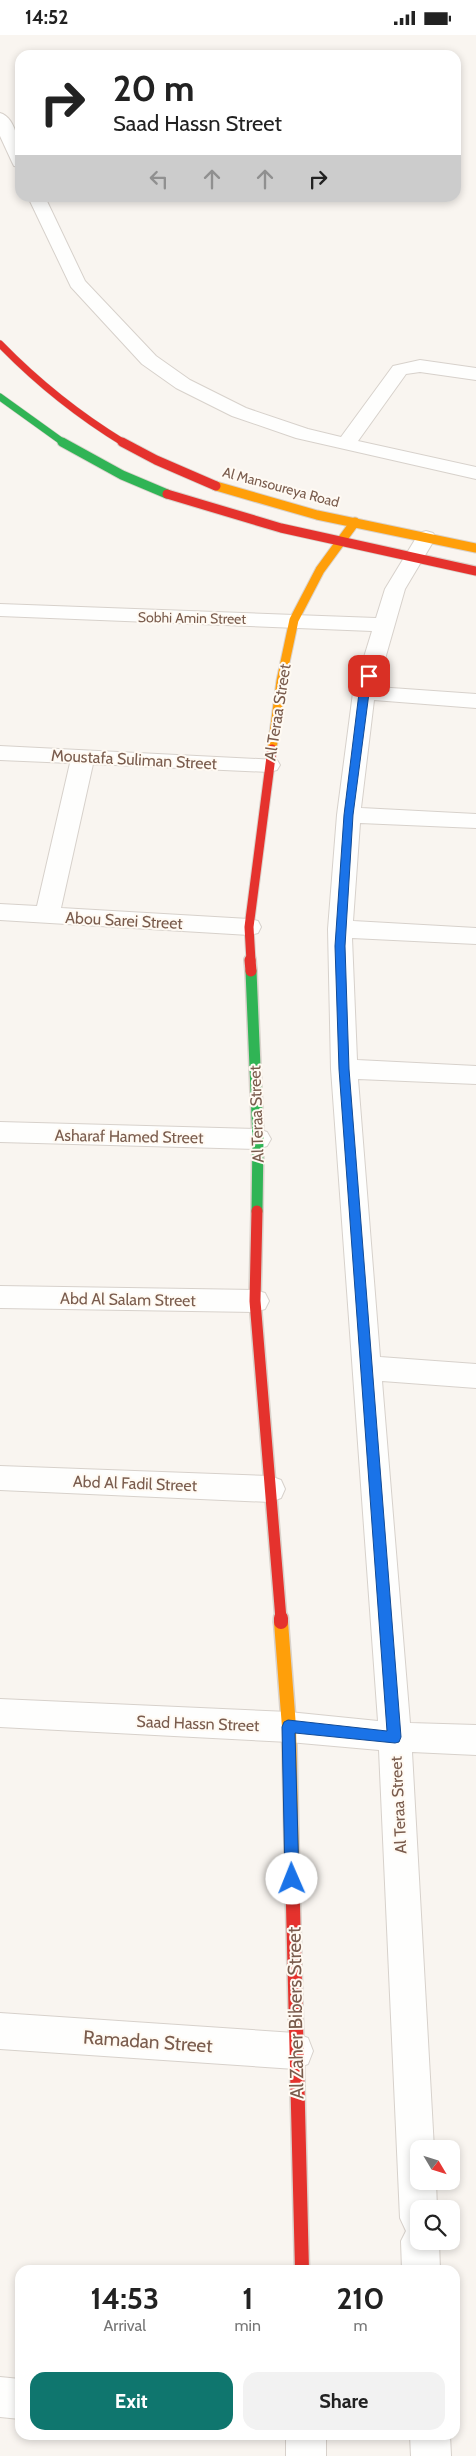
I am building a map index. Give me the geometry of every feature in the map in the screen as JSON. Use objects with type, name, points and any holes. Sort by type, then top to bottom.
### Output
[{"type":"street","points":[[0,118],[15,151]]},
{"type":"street","points":[[38,202],[77,283],[149,360],[183,383],[239,412],[302,434],[476,473]]},
{"type":"street","name":"Al Mansoureya Road","points":[[0,344],[46,390],[79,415],[172,468],[224,489],[269,502],[355,522],[476,571]]},
{"type":"street","points":[[345,445],[400,370],[420,365],[476,374]]},
{"type":"street","name":"Al Mansoureya Road","points":[[0,397],[65,445],[108,470],[157,491],[265,524],[340,541],[420,547],[476,548]]},
{"type":"street","name":"Al Teraa Street","points":[[288,1727],[255,1301],[258,1139],[249,927],[268,765],[281,681],[294,620],[320,570],[355,522]]},
{"type":"street","name":"Al Teraa Street","points":[[418,2200],[395,1737],[344,1069],[340,929],[349,815],[364,693],[395,589],[420,547]]},
{"type":"street","name":"Sobhi Amin Street","points":[[0,610],[162,618],[294,620],[384,625]]},
{"type":"street","points":[[364,693],[476,701]]},
{"type":"street","name":"Moustafa Suliman Street","points":[[0,753],[268,765]]},
{"type":"street","points":[[47,915],[83,757]]},
{"type":"street","points":[[349,815],[476,821]]},
{"type":"street","name":"Abou Sarei Street","points":[[0,912],[249,927]]},
{"type":"street","points":[[340,929],[476,936]]},
{"type":"street","points":[[344,1069],[476,1075]]},
{"type":"street","name":"Asharaf Hamed Street","points":[[0,1133],[258,1139]]},
{"type":"street","name":"Abd Al Salam Street","points":[[0,1297],[255,1301]]},
{"type":"street","points":[[367,1368],[476,1377]]},
{"type":"street","name":"Abd Al Fadil Street","points":[[0,1478],[270,1489]]},
{"type":"street","name":"Saad Hassn Street","points":[[0,1713],[288,1727],[395,1737],[476,1740]]},
{"type":"street","name":"Al Zaher Bibers Street","points":[[288,1727],[302,2265]]},
{"type":"street","name":"Ramadan Street","points":[[0,2031],[296,2051]]},
{"type":"street","points":[[420,2250],[421,2265]]},
{"type":"street","points":[[0,2397],[15,2398]]},
{"type":"street","points":[[306,2440],[306,2456]]},
{"type":"street","points":[[430,2440],[431,2456]]},
{"type":"traffic: fast","points":[[0,397],[39,427],[79,453],[122,475],[167,494]]},
{"type":"traffic: fast","points":[[251,971],[258,1139],[257,1211]]},
{"type":"traffic: slow","points":[[216,486],[317,515],[476,548]]},
{"type":"traffic: slow","points":[[272,749],[281,681],[294,620],[320,570],[355,522]]},
{"type":"traffic: slow","points":[[281,1622],[289,1727],[292,1865]]},
{"type":"traffic: jam","points":[[0,344],[47,389],[99,428],[156,460],[216,486]]},
{"type":"traffic: jam","points":[[167,494],[205,507],[281,528],[476,571]]},
{"type":"traffic: jam","points":[[251,971],[249,927],[272,749]]},
{"type":"traffic: jam","points":[[257,1211],[255,1301],[281,1622]]},
{"type":"traffic: jam","points":[[292,1865],[302,2265]]},
{"type":"route","points":[[292,1879],[288,1727],[395,1737],[344,1069],[340,946],[349,815],[364,693],[369,676]]}]
